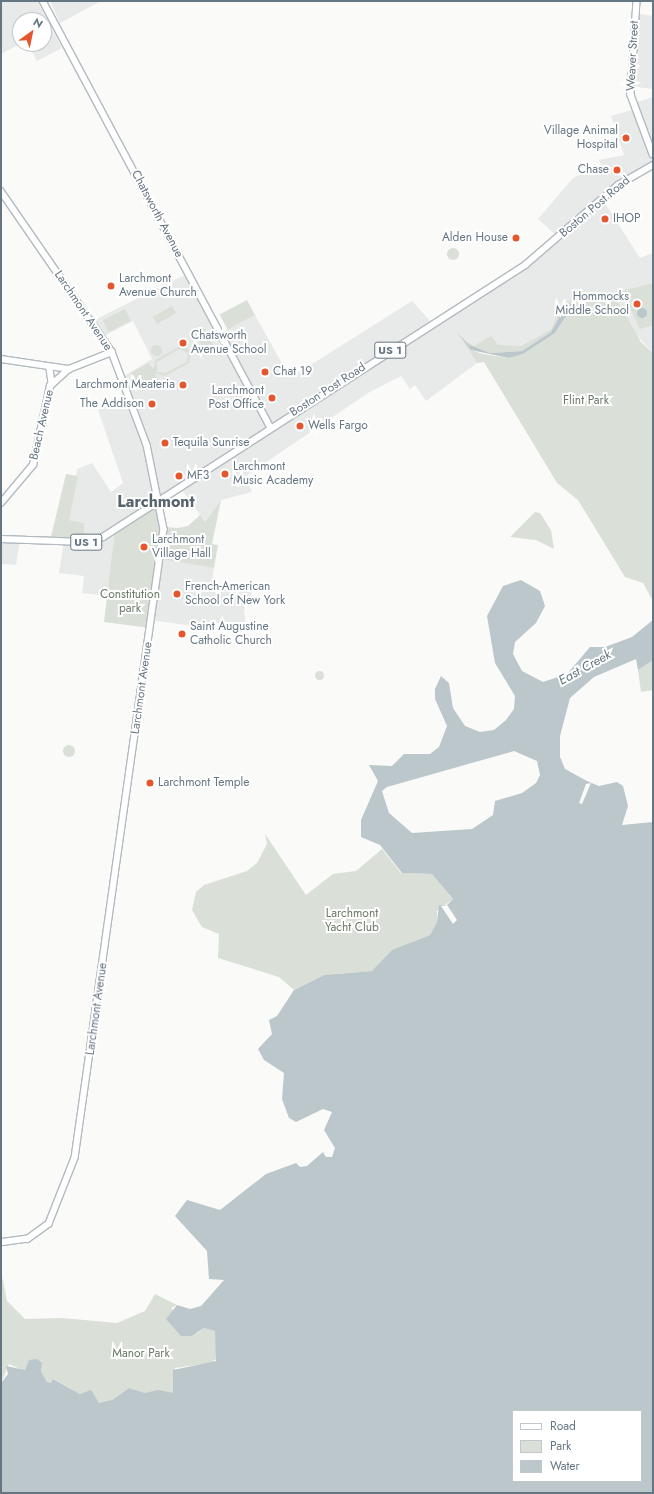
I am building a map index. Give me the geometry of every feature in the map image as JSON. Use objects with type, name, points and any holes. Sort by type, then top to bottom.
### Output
[{"type":"main road","name":"Boston Post Road","points":[[1,539],[92,541],[159,500],[525,265],[618,185],[653,165]]},
{"type":"street","name":"Chatsworth Avenue","points":[[43,1],[270,428]]},
{"type":"street","name":"Weaver Street","points":[[637,1],[630,89],[653,154]]},
{"type":"street","name":"Larchmont Avenue","points":[[1,191],[112,352],[136,408],[159,500],[163,544],[77,1149],[52,1220],[32,1237],[1,1243]]},
{"type":"street","points":[[1,359],[50,369],[69,369],[112,352]]},
{"type":"street","name":"Beach Avenue","points":[[1,503],[24,479],[35,460],[52,384],[50,369]]},
{"type":"street","name":"Beach Avenue","points":[[52,384],[69,369]]},
{"type":"shaded area","points":[[1,1],[37,1],[43,12],[12,12],[12,48],[1,54]]},
{"type":"shaded area","points":[[50,1],[101,1],[60,23]]},
{"type":"shaded area","points":[[633,13],[653,16],[653,89],[627,86]]},
{"type":"shaded area","points":[[52,29],[62,48],[37,61],[32,52],[52,52]]},
{"type":"shaded area","points":[[653,97],[653,167],[603,200],[640,258],[653,253],[653,353],[637,335],[589,300],[582,302],[577,294],[561,308],[551,329],[521,346],[469,350],[477,363],[426,401],[415,385],[410,389],[401,376],[368,393],[246,476],[252,492],[221,500],[205,522],[180,487],[115,530],[108,596],[82,593],[84,576],[59,573],[64,541],[85,542],[84,523],[69,520],[77,469],[92,463],[111,492],[123,483],[98,410],[132,395],[124,376],[152,359],[133,321],[104,336],[94,320],[187,274],[219,334],[255,315],[290,378],[412,301],[432,323],[500,281],[557,236],[538,219],[573,178],[601,165],[599,160],[624,155],[611,116],[632,110],[631,104]]},
{"type":"shaded area","points":[[1,539],[20,540],[16,565],[1,564]]},
{"type":"shaded area","points":[[160,559],[214,568],[212,582],[253,589],[244,611],[246,627],[201,621],[200,627],[151,620]]},
{"type":"green space","points":[[451,248],[455,248],[459,254],[455,260],[451,260],[447,256],[447,252]]},
{"type":"green space","points":[[653,283],[653,325],[640,329],[622,291]]},
{"type":"green space","name":"Flint Park","points":[[577,294],[582,302],[609,297],[617,300],[641,342],[653,353],[653,601],[643,583],[625,577],[578,500],[557,483],[484,362],[477,363],[461,338],[471,350],[483,354],[509,358],[523,354],[555,333],[575,302],[565,307],[551,332],[522,351],[490,353],[472,347],[466,341],[474,346],[491,336],[498,345],[521,346],[551,329],[561,308]]},
{"type":"green space","points":[[247,300],[255,315],[228,330],[220,315]]},
{"type":"green space","points":[[172,306],[176,313],[157,324],[153,317]]},
{"type":"green space","points":[[125,309],[131,321],[109,332],[103,320]]},
{"type":"green space","points":[[204,328],[215,349],[206,354],[195,333]]},
{"type":"green space","points":[[185,344],[191,355],[189,363],[165,376],[155,373],[158,380],[140,390],[131,373],[149,363],[153,369],[156,359]],"holes":[[[179,349],[188,353],[187,362],[165,373],[157,372],[157,362]]]},
{"type":"green space","points":[[154,345],[158,345],[160,346],[160,354],[154,355],[151,352],[151,348]]},
{"type":"green space","points":[[66,474],[78,476],[69,520],[84,523],[85,542],[50,541]]},
{"type":"green space","name":"Constitution park","points":[[160,500],[164,527],[178,528],[188,526],[200,515],[205,522],[221,500],[212,544],[218,545],[214,568],[160,559],[150,628],[104,622],[115,530]]},
{"type":"green space","points":[[535,512],[540,513],[551,530],[554,549],[536,540],[510,537]]},
{"type":"green space","points":[[653,660],[653,690],[641,692],[638,670]]},
{"type":"green space","points":[[319,670],[324,675],[319,680],[314,675]]},
{"type":"green space","points":[[67,745],[71,745],[75,751],[71,757],[67,757],[63,753],[63,749]]},
{"type":"green space","name":"Larchmont Yacht Club","points":[[265,834],[306,895],[333,874],[356,871],[382,849],[401,873],[432,874],[453,899],[437,911],[437,922],[430,935],[412,942],[372,971],[324,975],[294,990],[279,977],[218,958],[219,934],[202,927],[192,910],[196,892],[204,885],[247,871],[257,863],[267,844]]},
{"type":"green space","name":"Manor Park","points":[[1,1271],[7,1301],[25,1319],[62,1318],[117,1323],[145,1311],[155,1294],[177,1305],[171,1308],[197,1333],[204,1328],[215,1331],[218,1358],[210,1363],[175,1368],[173,1393],[145,1393],[129,1388],[109,1402],[99,1403],[92,1394],[80,1394],[54,1379],[51,1384],[47,1382],[40,1372],[42,1368],[22,1370],[9,1364],[1,1383]]},
{"type":"water","points":[[575,302],[555,333],[523,354],[509,358],[471,350],[456,331],[469,345],[490,353],[522,351],[551,332],[565,307]]},
{"type":"water","points":[[640,308],[644,308],[647,313],[644,318],[640,318],[637,315],[637,311]]},
{"type":"water","name":"East Creek","points":[[521,580],[540,591],[545,606],[536,623],[515,642],[513,654],[522,671],[543,682],[567,674],[590,647],[605,647],[632,637],[653,620],[653,660],[638,670],[636,659],[594,677],[570,698],[560,736],[560,757],[565,769],[587,781],[599,786],[617,782],[623,786],[628,806],[622,825],[653,822],[653,1493],[1,1493],[1,1383],[8,1374],[6,1366],[25,1370],[29,1360],[37,1359],[42,1363],[41,1372],[47,1382],[51,1383],[53,1379],[80,1394],[91,1390],[99,1403],[112,1400],[129,1388],[145,1393],[158,1390],[173,1393],[173,1370],[216,1361],[215,1331],[204,1328],[191,1336],[181,1336],[166,1319],[177,1305],[190,1309],[201,1306],[224,1280],[209,1279],[207,1251],[175,1216],[187,1200],[220,1210],[266,1174],[296,1163],[300,1167],[307,1166],[323,1152],[326,1157],[332,1157],[335,1148],[324,1130],[332,1112],[323,1109],[296,1122],[289,1118],[282,1099],[284,1073],[264,1060],[258,1049],[272,1034],[269,1020],[277,1016],[294,990],[324,975],[372,971],[392,950],[430,935],[437,922],[439,905],[447,905],[453,899],[432,874],[402,873],[380,845],[361,837],[361,820],[378,781],[369,765],[392,766],[404,754],[430,754],[439,747],[447,726],[435,699],[435,689],[441,676],[449,683],[453,708],[465,726],[480,732],[494,730],[506,720],[514,709],[515,696],[495,663],[487,616],[503,586]],"holes":[[[514,751],[537,761],[540,775],[536,783],[522,793],[495,801],[493,815],[472,829],[412,833],[389,813],[382,791],[387,787]]]},
{"type":"pier","points":[[591,783],[582,804],[579,803],[586,784]]},
{"type":"pier","points":[[447,905],[457,920],[453,924],[441,906]]},
{"type":"place","name":"Village Animal Hospital","points":[[626,138]]},
{"type":"place","name":"Chase","points":[[617,170]]},
{"type":"place","name":"IHOP","points":[[605,219]]},
{"type":"place","name":"Alden House","points":[[516,238]]},
{"type":"place","name":"Larchmont Avenue Church","points":[[111,286]]},
{"type":"place","name":"Hommocks Middle School","points":[[637,304]]},
{"type":"place","name":"Chatsworth Avenue School","points":[[183,343]]},
{"type":"place","name":"Chat 19","points":[[265,372]]},
{"type":"place","name":"Larchmont Meateria","points":[[183,385]]},
{"type":"place","name":"Larchmont Post Office","points":[[272,398]]},
{"type":"place","name":"The Addison","points":[[152,404]]},
{"type":"place","name":"Wells Fargo","points":[[300,426]]},
{"type":"place","name":"Tequila Sunrise","points":[[165,443]]},
{"type":"place","name":"Larchmont Music Academy","points":[[225,474]]},
{"type":"place","name":"MF3","points":[[179,476]]},
{"type":"place","name":"Larchmont Village Hall","points":[[144,547]]},
{"type":"place","name":"French-American School of New York","points":[[177,594]]},
{"type":"place","name":"Saint Augustine Catholic Church","points":[[182,634]]},
{"type":"place","name":"Larchmont Temple","points":[[150,783]]},
{"type":"district","name":"Larchmont","points":[[156,502]]}]
